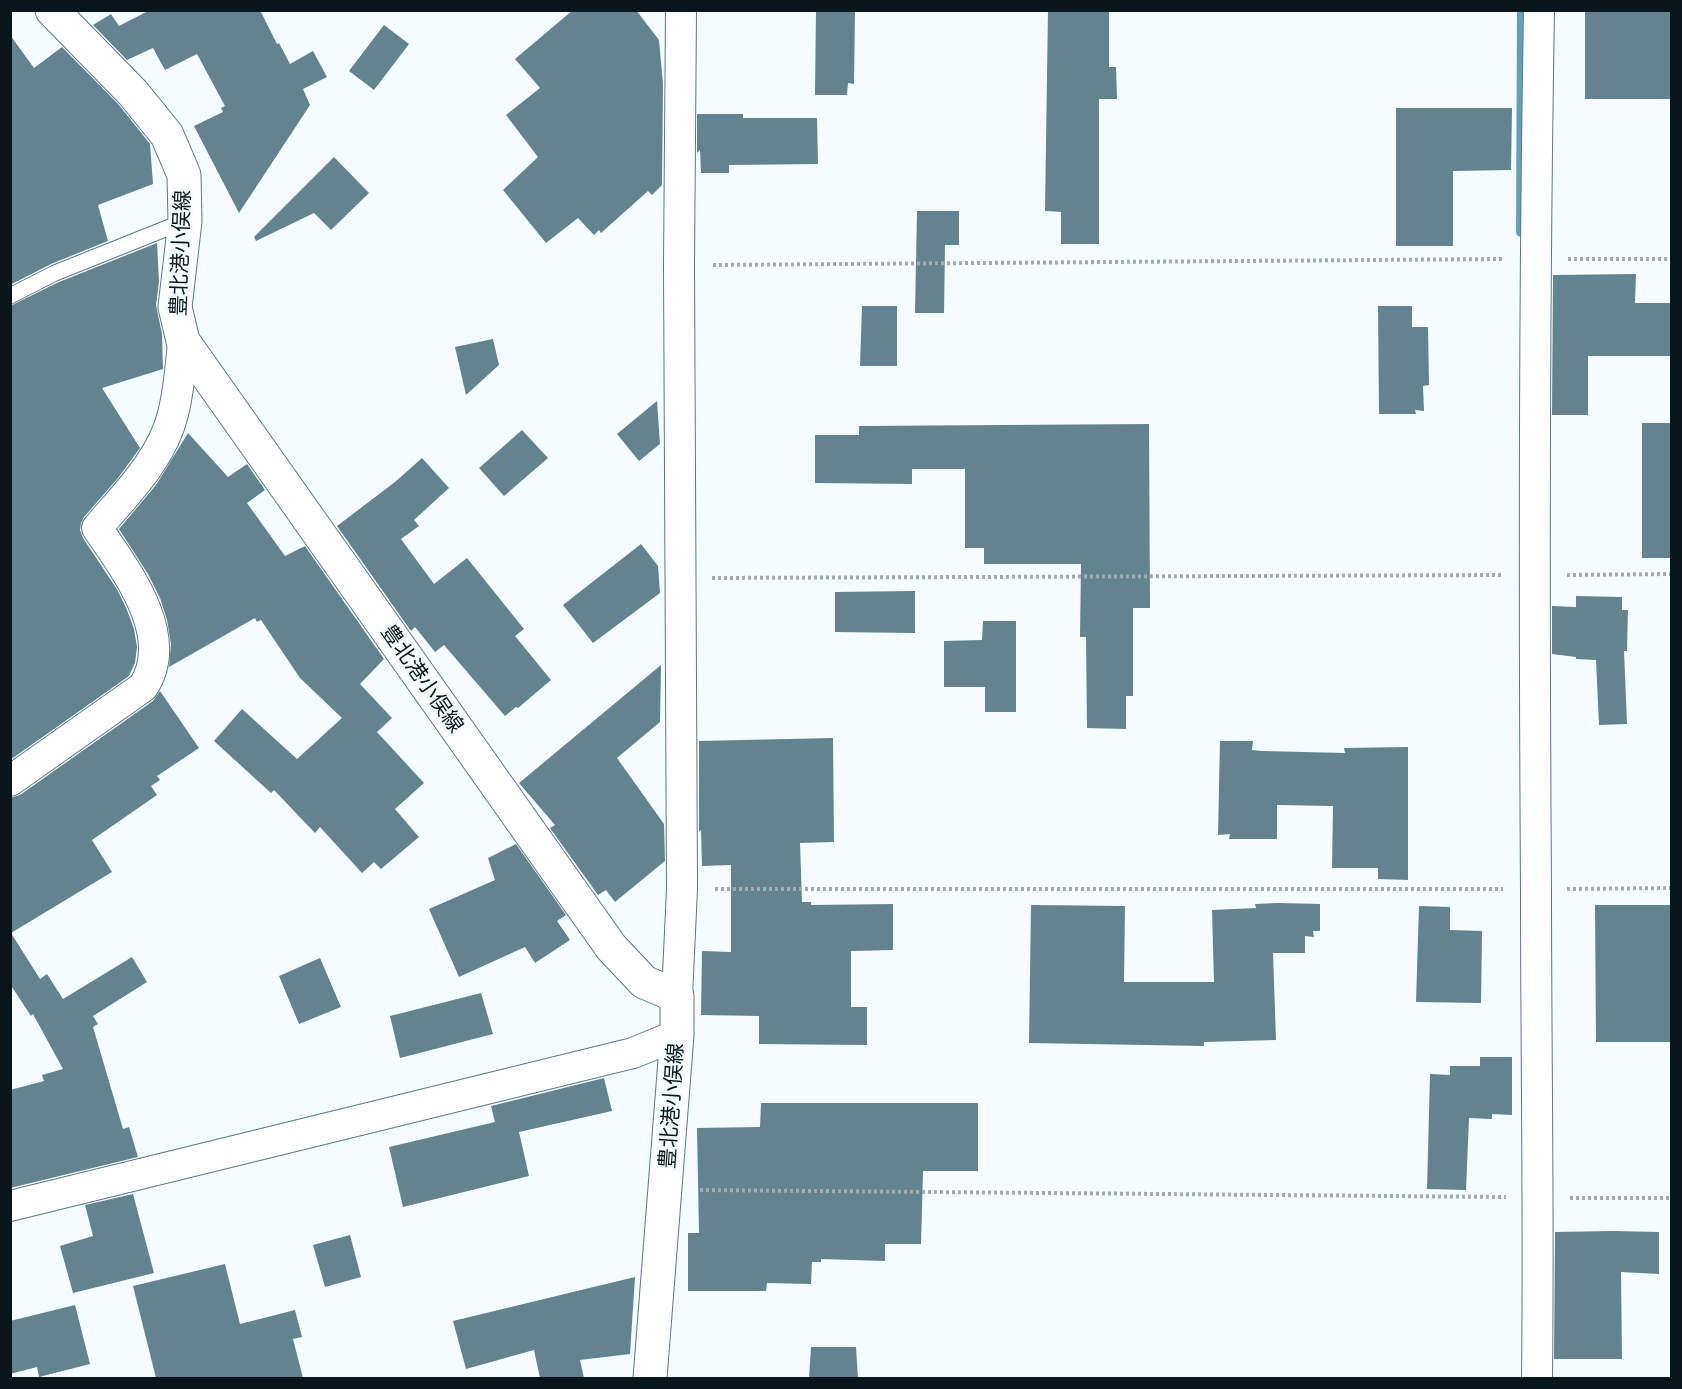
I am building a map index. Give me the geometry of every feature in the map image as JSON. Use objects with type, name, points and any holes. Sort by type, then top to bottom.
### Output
[{"type":"main road","name":"豊北港小俣線","points":[[52,10],[133,93],[167,135],[184,175],[185,221],[175,307],[183,341],[611,947],[644,982],[677,996],[677,1035],[650,1378]]},
{"type":"street","points":[[677,996],[682,889],[679,265],[681,10]]},
{"type":"street","points":[[1538,1378],[1535,259],[1539,10]]},
{"type":"street","points":[[10,781],[143,687],[152,674],[154,645],[151,626],[140,595],[129,574],[97,528],[152,461],[166,435],[173,416],[183,341]]},
{"type":"street","points":[[10,1206],[633,1053],[677,1035]]},
{"type":"lane","points":[[10,296],[55,273],[185,221]]},
{"type":"path","points":[[679,265],[1671,259]]},
{"type":"path","points":[[681,578],[1671,574]]},
{"type":"path","points":[[682,889],[1536,890],[1671,888]]},
{"type":"path","points":[[665,1190],[1503,1197]]},
{"type":"path","points":[[1539,1197],[1671,1198]]},
{"type":"building","points":[[150,10],[260,10],[290,64],[313,51],[327,77],[303,89],[310,105],[239,213],[194,126],[223,112],[221,108],[225,106],[197,54],[165,70],[153,48],[127,60],[93,25],[111,14],[119,26]]},
{"type":"building","points":[[573,10],[636,10],[659,40],[663,84],[662,185],[652,195],[648,191],[601,233],[599,230],[594,235],[578,218],[546,243],[503,190],[538,157],[506,115],[540,88],[515,59]]},
{"type":"building","points":[[816,10],[855,10],[854,84],[848,83],[847,95],[815,95]]},
{"type":"building","points":[[1048,10],[1109,10],[1109,67],[1116,67],[1117,99],[1099,99],[1099,244],[1061,244],[1061,212],[1045,211]]},
{"type":"building","points":[[1585,10],[1671,10],[1671,99],[1585,99]]},
{"type":"building","points":[[384,25],[409,44],[374,90],[349,71]]},
{"type":"building","points":[[10,35],[34,68],[62,47],[119,105],[150,144],[153,184],[98,205],[108,241],[51,264],[10,285]]},
{"type":"building","points":[[1396,108],[1512,108],[1511,170],[1453,171],[1453,246],[1396,246]]},
{"type":"building","points":[[697,114],[743,114],[743,118],[817,118],[818,164],[729,165],[729,173],[701,173],[700,150],[697,153]]},
{"type":"building","points":[[334,157],[369,193],[331,230],[314,213],[256,241],[254,237]]},
{"type":"building","points":[[917,211],[959,211],[959,245],[945,245],[944,313],[915,313]]},
{"type":"building","points":[[157,243],[159,282],[156,305],[162,334],[163,369],[102,388],[140,448],[118,478],[84,517],[80,530],[118,591],[127,610],[134,629],[137,647],[135,663],[129,676],[10,760],[10,306],[59,282]]},
{"type":"building","points":[[1636,274],[1635,303],[1671,303],[1671,356],[1588,356],[1588,415],[1552,415],[1553,275]]},
{"type":"building","points":[[862,306],[897,306],[897,366],[860,366]]},
{"type":"building","points":[[1378,306],[1412,306],[1412,327],[1428,327],[1429,385],[1423,386],[1424,411],[1415,410],[1416,414],[1379,414]]},
{"type":"building","points":[[493,339],[499,365],[466,395],[455,347]]},
{"type":"building","points":[[657,401],[660,444],[639,461],[617,434]]},
{"type":"building","points":[[1642,423],[1671,423],[1671,558],[1642,558]]},
{"type":"building","points":[[1149,424],[1150,608],[1133,608],[1133,696],[1126,696],[1126,729],[1087,728],[1086,637],[1080,637],[1081,564],[984,564],[984,548],[965,548],[965,469],[912,469],[912,484],[815,483],[815,435],[859,435],[859,426]]},
{"type":"building","points":[[522,430],[548,458],[504,496],[479,468]]},
{"type":"building","points":[[188,433],[228,477],[247,464],[265,490],[247,503],[285,556],[305,546],[384,659],[360,684],[392,718],[377,732],[424,783],[395,809],[419,837],[381,869],[374,862],[362,873],[320,827],[315,833],[274,790],[271,793],[214,741],[242,709],[297,759],[342,718],[300,678],[261,620],[257,622],[255,618],[169,667],[171,644],[160,598],[148,574],[119,529],[156,485]]},
{"type":"building","points":[[422,458],[449,488],[414,520],[419,526],[401,539],[434,584],[467,558],[524,629],[515,636],[551,680],[505,716],[444,645],[435,652],[415,627],[411,631],[337,526],[395,482]]},
{"type":"building","points":[[641,544],[658,566],[660,593],[593,643],[563,605]]},
{"type":"building","points":[[915,591],[915,633],[835,632],[835,592]]},
{"type":"building","points":[[1576,596],[1622,597],[1622,610],[1628,610],[1627,651],[1624,651],[1627,724],[1599,725],[1596,660],[1552,654],[1552,606],[1576,607]]},
{"type":"building","points":[[983,621],[1016,621],[1016,712],[985,712],[985,687],[944,687],[944,641],[982,640]]},
{"type":"building","points":[[661,665],[660,722],[617,758],[664,824],[665,861],[615,902],[606,890],[598,895],[550,828],[555,825],[519,783]]},
{"type":"building","points":[[160,691],[199,748],[157,776],[160,780],[151,786],[157,795],[92,840],[112,872],[11,933],[40,979],[47,974],[63,999],[132,957],[147,982],[93,1016],[98,1024],[93,1027],[123,1129],[129,1127],[138,1157],[10,1188],[10,1090],[44,1081],[42,1075],[63,1069],[33,1014],[31,1016],[10,984],[10,798],[20,795],[153,701]]},
{"type":"building","points":[[833,738],[834,842],[800,843],[802,902],[811,902],[811,905],[893,904],[893,950],[851,951],[851,1007],[867,1007],[867,1045],[759,1044],[759,1016],[701,1015],[702,951],[731,952],[731,865],[702,866],[701,830],[699,832],[699,741]]},
{"type":"building","points":[[1220,741],[1253,741],[1252,750],[1262,751],[1345,753],[1344,748],[1408,747],[1408,880],[1378,879],[1378,868],[1332,868],[1333,806],[1277,805],[1277,839],[1229,839],[1230,834],[1218,835]]},
{"type":"building","points":[[516,844],[566,915],[557,921],[570,940],[535,963],[525,947],[459,977],[429,909],[495,880],[488,858]]},
{"type":"building","points":[[1255,904],[1320,904],[1320,931],[1313,931],[1314,937],[1305,936],[1305,953],[1273,953],[1276,1040],[1204,1042],[1204,1046],[1029,1043],[1031,905],[1125,906],[1124,982],[1214,982],[1212,910],[1256,908]]},
{"type":"building","points":[[1595,905],[1671,905],[1671,1042],[1596,1042]]},
{"type":"building","points":[[1419,906],[1450,907],[1450,930],[1482,931],[1481,1003],[1416,1002]]},
{"type":"building","points":[[320,958],[341,1007],[299,1024],[279,976]]},
{"type":"building","points":[[481,993],[493,1034],[400,1058],[390,1016]]},
{"type":"building","points":[[1480,1057],[1512,1057],[1512,1115],[1492,1114],[1492,1119],[1469,1118],[1466,1190],[1427,1189],[1430,1074],[1450,1075],[1450,1066],[1480,1066]]},
{"type":"building","points":[[604,1078],[612,1111],[519,1132],[529,1176],[403,1207],[389,1147],[495,1122],[491,1106]]},
{"type":"building","points":[[761,1103],[978,1103],[978,1171],[923,1171],[921,1244],[885,1244],[885,1261],[821,1259],[821,1262],[812,1262],[811,1284],[767,1283],[766,1291],[688,1291],[688,1233],[699,1233],[697,1128],[760,1127]]},
{"type":"building","points":[[133,1194],[154,1273],[73,1293],[60,1246],[93,1236],[85,1205]]},
{"type":"building","points":[[1555,1232],[1659,1232],[1659,1274],[1621,1272],[1622,1359],[1554,1359]]},
{"type":"building","points":[[350,1235],[361,1277],[325,1287],[313,1245]]},
{"type":"building","points":[[225,1264],[240,1324],[295,1310],[302,1337],[293,1339],[303,1378],[156,1378],[133,1286]]},
{"type":"building","points":[[635,1277],[630,1354],[580,1360],[584,1378],[540,1378],[534,1350],[466,1369],[453,1321]]},
{"type":"building","points":[[75,1305],[90,1364],[39,1377],[37,1367],[10,1374],[10,1321]]},
{"type":"building","points":[[811,1347],[856,1347],[858,1378],[809,1378]]},
{"type":"waterway","points":[[1521,232],[1522,10]]}]
